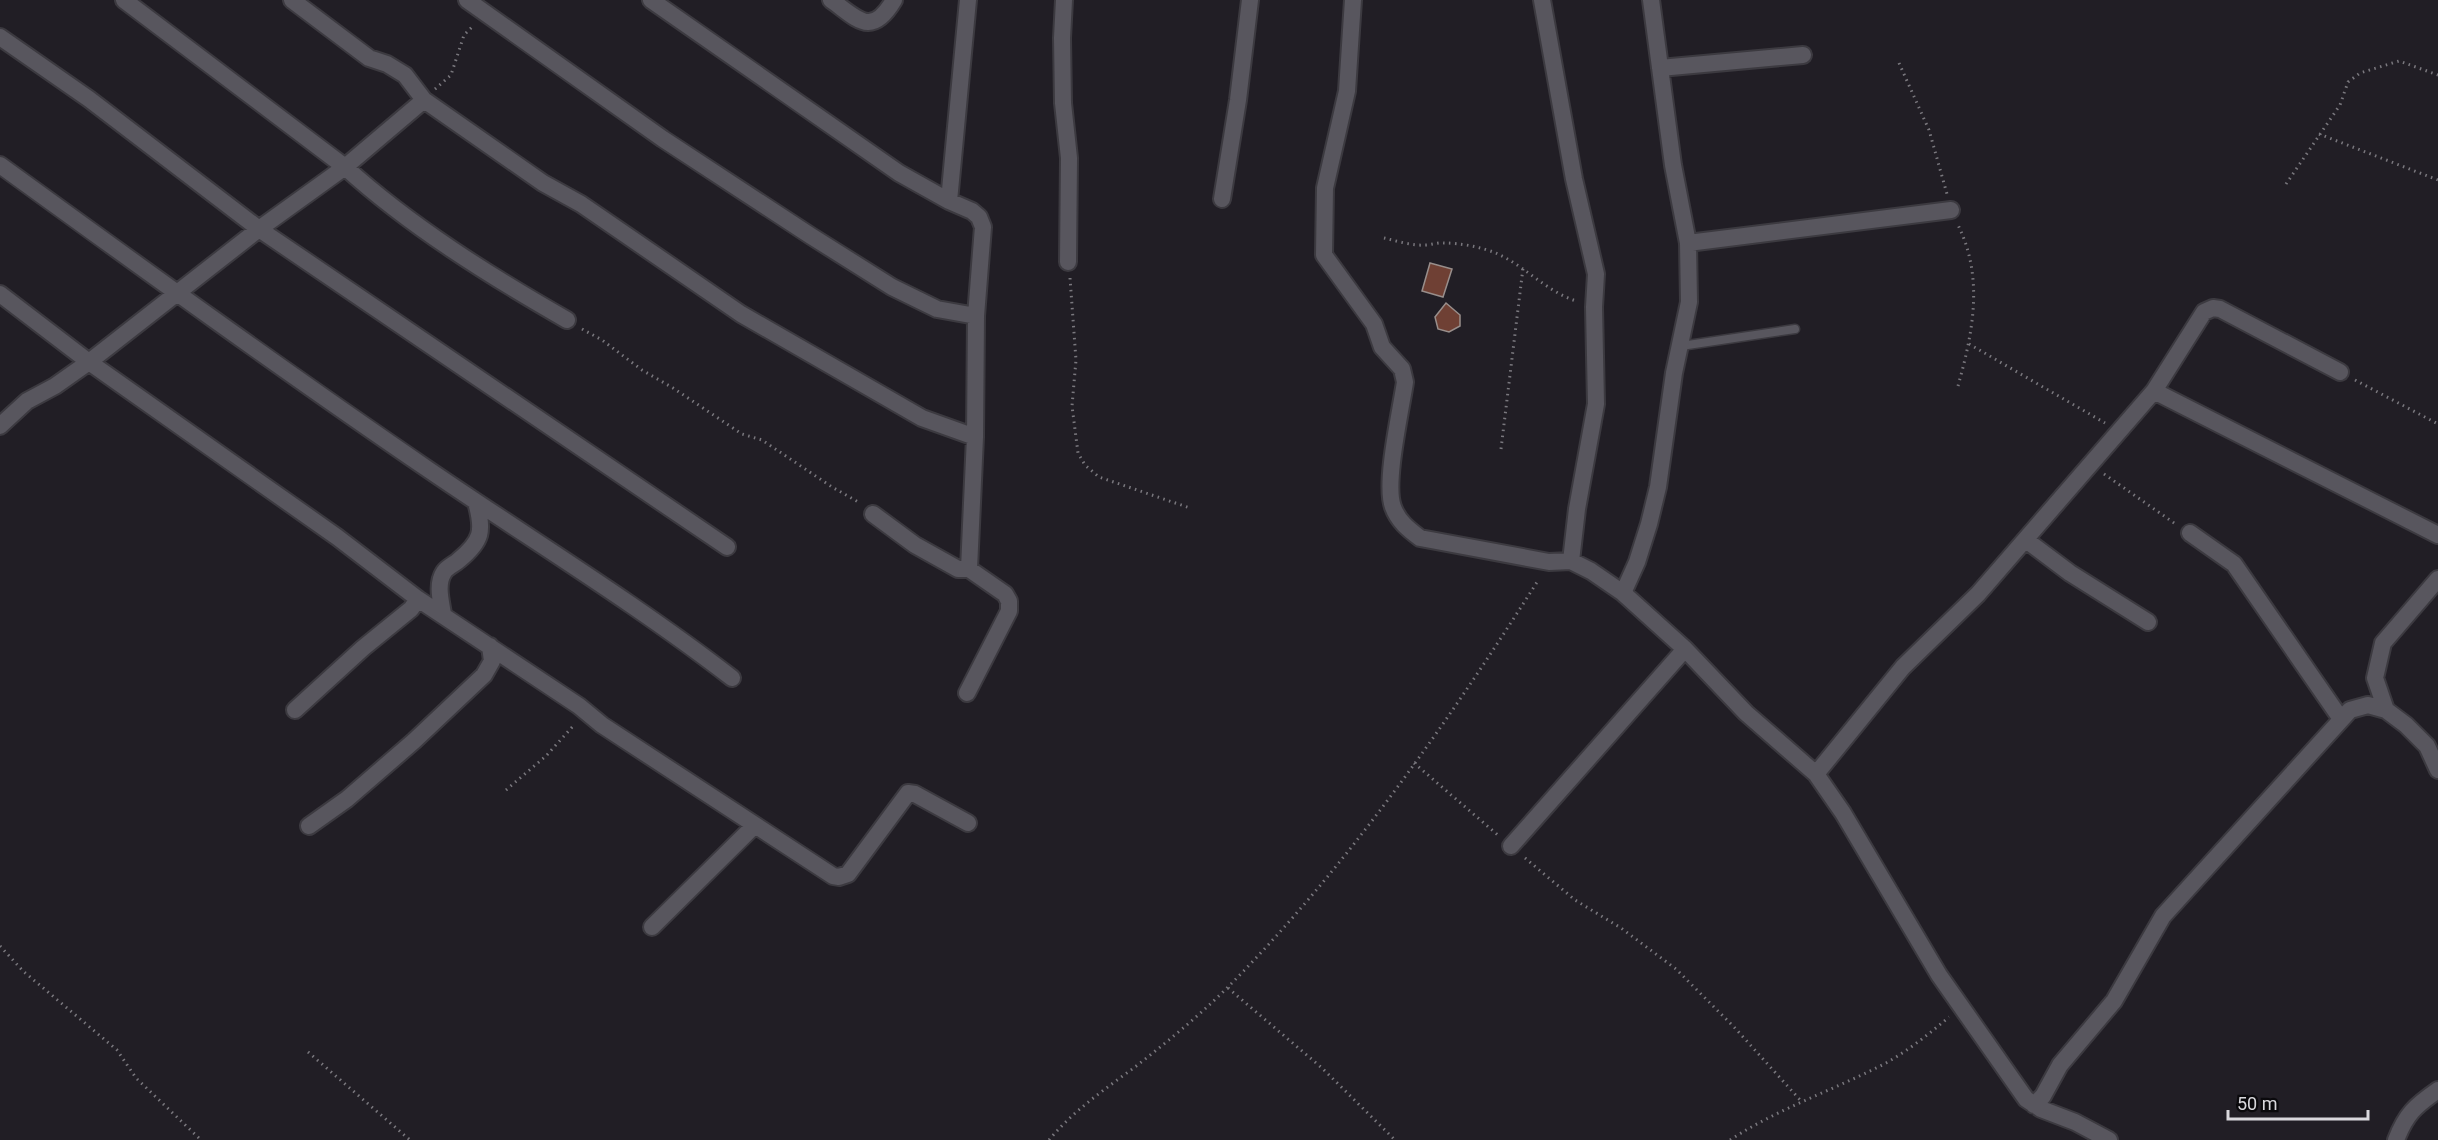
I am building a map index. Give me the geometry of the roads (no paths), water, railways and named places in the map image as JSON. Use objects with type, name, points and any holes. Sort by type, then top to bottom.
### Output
[{"type":"street","points":[[124,0],[345,166],[371,190],[498,280],[567,320]]},
{"type":"street","points":[[292,0],[369,58],[387,64],[405,75],[424,100],[543,183],[581,204],[741,314],[922,418],[975,437]]},
{"type":"street","points":[[467,0],[663,139],[892,287],[937,309],[976,316]]},
{"type":"street","points":[[651,0],[898,173],[949,201],[972,210],[979,217],[983,227],[976,316],[975,437],[969,569]]},
{"type":"street","points":[[831,0],[862,23],[870,23],[880,17],[894,0]]},
{"type":"street","points":[[949,201],[968,0]]},
{"type":"street","points":[[1064,0],[1063,103],[1069,158],[1068,262]]},
{"type":"street","points":[[1222,199],[1238,100],[1250,0]]},
{"type":"street","points":[[1353,0],[1347,91],[1326,188],[1323,255],[1374,324],[1382,347],[1402,369],[1405,382],[1390,485],[1392,506],[1403,525],[1420,538],[1549,562],[1571,561],[1623,592],[1685,649],[1746,713],[1816,774],[1843,813],[1939,975],[2021,1093],[2034,1105],[2075,1122],[2109,1140]]},
{"type":"street","points":[[1542,0],[1574,180],[1596,274],[1594,307],[1596,404],[1577,509],[1571,561]]},
{"type":"street","points":[[1623,592],[1637,562],[1658,487],[1674,373],[1689,302],[1688,243],[1673,165],[1651,0]]},
{"type":"street","points":[[0,37],[89,99],[259,229],[727,547]]},
{"type":"street","points":[[1660,68],[1803,56]]},
{"type":"street","points":[[0,426],[27,401],[55,386],[89,362],[259,229],[345,166],[424,100]]},
{"type":"street","points":[[0,165],[176,293],[476,502],[668,628],[732,678]]},
{"type":"street","points":[[1688,243],[1951,210]]},
{"type":"street","points":[[0,294],[89,362],[338,537],[418,599],[579,706],[602,726],[833,876],[848,874],[908,793],[915,794],[968,823]]},
{"type":"street","points":[[1816,774],[1903,667],[1978,594],[2154,391],[2204,312],[2213,308],[2220,309],[2340,372]]},
{"type":"street","points":[[2154,391],[2438,535]]},
{"type":"street","points":[[442,614],[440,584],[444,571],[459,561],[482,533],[476,502]]},
{"type":"street","points":[[873,514],[915,545],[958,569],[969,569],[1005,594],[1009,602],[1009,611],[967,693]]},
{"type":"street","points":[[2190,533],[2234,564],[2341,718]]},
{"type":"street","points":[[2026,540],[2070,573],[2148,622]]},
{"type":"street","points":[[2386,710],[2375,678],[2383,643],[2438,579]]},
{"type":"street","points":[[295,710],[363,648],[411,609],[418,599]]},
{"type":"street","points":[[309,826],[347,800],[484,675],[492,661],[490,646]]},
{"type":"street","points":[[1511,846],[1685,649]]},
{"type":"street","points":[[2034,1105],[2043,1096],[2060,1065],[2114,1001],[2163,916],[2350,710],[2368,705],[2386,710],[2406,725],[2427,746],[2438,770]]},
{"type":"street","points":[[652,927],[755,825]]},
{"type":"street","points":[[2396,1140],[2404,1121],[2416,1105],[2438,1090]]},
{"type":"lane","points":[[1681,346],[1795,329]]}]
